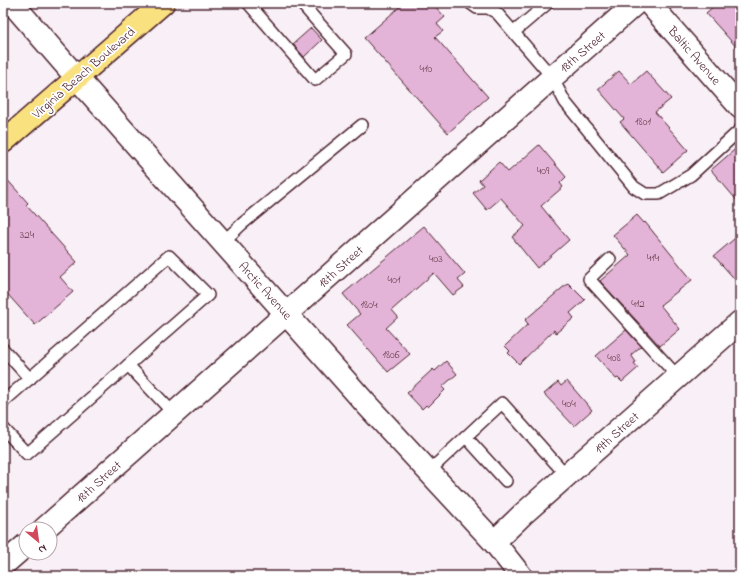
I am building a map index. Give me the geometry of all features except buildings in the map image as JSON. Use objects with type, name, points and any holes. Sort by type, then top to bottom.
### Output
[{"type":"main road","name":"Virginia Beach Boulevard","points":[[3,142],[163,3]]},
{"type":"street","name":"Arctic Avenue","points":[[12,3],[428,472],[494,542],[521,576]]},
{"type":"street","name":"18th Street","points":[[53,521],[636,3]]},
{"type":"street","name":"Baltic Avenue","points":[[649,3],[740,107]]},
{"type":"street","name":"19th Street","points":[[494,542],[740,322]]},
{"type":"street","points":[[3,565],[18,552]]},
{"type":"lane","points":[[248,3],[315,80],[346,54],[301,3]]},
{"type":"lane","points":[[470,3],[476,8],[488,8],[497,13],[552,77],[565,102],[634,187],[645,194],[659,194],[691,175],[740,130]]},
{"type":"lane","points":[[514,32],[548,3]]},
{"type":"lane","points":[[223,242],[242,224],[362,125]]},
{"type":"lane","points":[[3,402],[169,256],[208,295],[27,454],[3,428]]},
{"type":"lane","points":[[610,259],[589,279],[678,377]]},
{"type":"lane","points":[[3,349],[30,378]]},
{"type":"lane","points":[[128,365],[174,414]]},
{"type":"lane","points":[[428,472],[502,403],[567,476]]},
{"type":"lane","points":[[466,436],[506,481]]}]
